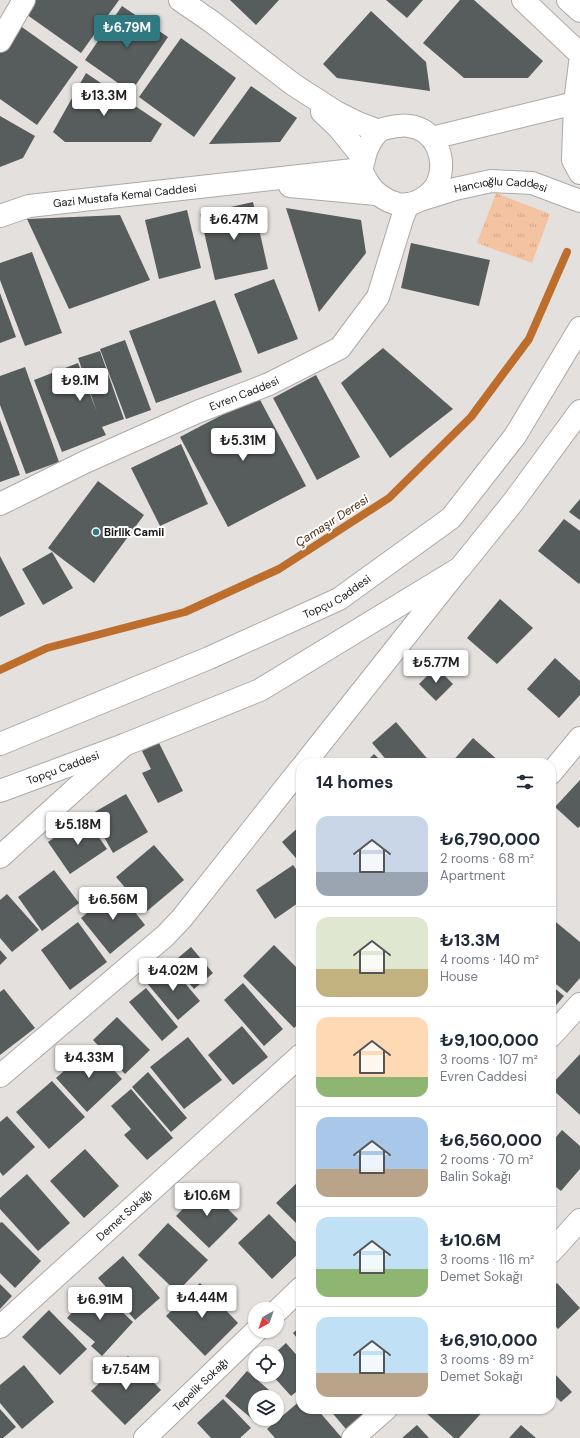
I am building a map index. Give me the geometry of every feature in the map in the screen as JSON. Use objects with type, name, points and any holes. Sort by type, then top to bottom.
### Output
[{"type":"street","points":[[0,41],[24,0]]},
{"type":"street","points":[[180,0],[294,85],[336,112],[379,131],[397,126],[410,126],[422,130],[432,138],[439,148],[442,160],[441,172],[437,184],[430,193],[414,202],[398,204],[376,194],[364,175],[363,164],[367,147],[379,131]]},
{"type":"street","points":[[523,0],[580,54]]},
{"type":"street","points":[[568,0],[580,11]]},
{"type":"street","points":[[580,63],[573,160],[580,173]]},
{"type":"street","points":[[294,85],[338,127],[363,164]]},
{"type":"street","points":[[432,138],[577,101]]},
{"type":"street","name":"Gazi Mustafa Kemal Caddesi","points":[[0,216],[29,206],[251,182],[363,164]]},
{"type":"street","name":"Hancıoğlu Caddesi","points":[[414,202],[455,189],[491,180],[532,183],[580,201]]},
{"type":"street","name":"Gazi Mustafa Kemal Caddesi","points":[[251,182],[376,194]]},
{"type":"street","name":"Evren Caddesi","points":[[0,504],[85,462],[197,412],[269,384],[340,348],[378,297],[402,219],[414,202]]},
{"type":"street","name":"Topçu Caddesi","points":[[0,744],[209,658],[339,599],[451,518],[515,436],[580,328]]},
{"type":"street","name":"Topçu Caddesi","points":[[0,791],[124,745],[260,690],[460,568],[514,501],[580,411]]},
{"type":"street","points":[[309,758],[460,568]]},
{"type":"street","points":[[556,767],[580,738]]},
{"type":"street","points":[[0,856],[124,745]]},
{"type":"street","points":[[0,1076],[164,936],[182,918],[296,774]]},
{"type":"street","points":[[556,1030],[580,1004]]},
{"type":"street","name":"Demet Sokağı","points":[[0,1327],[296,1060]]},
{"type":"street","points":[[556,1246],[580,1220]]},
{"type":"street","points":[[284,1304],[296,1293]]},
{"type":"street","name":"Tepelik Sokağı","points":[[145,1438],[249,1338]]},
{"type":"street","points":[[353,1438],[380,1414]]},
{"type":"green space","points":[[496,193],[550,214],[532,263],[477,243]]},
{"type":"building","points":[[32,0],[119,0],[81,53],[23,12]]},
{"type":"building","points":[[230,0],[279,0],[256,25]]},
{"type":"building","points":[[386,0],[423,0],[407,18]]},
{"type":"building","points":[[460,0],[474,0],[543,61],[528,78],[464,78],[423,43]]},
{"type":"building","points":[[122,6],[168,37],[131,92],[85,60]]},
{"type":"building","points":[[371,11],[426,62],[430,91],[337,78],[323,64]]},
{"type":"building","points":[[19,25],[78,67],[37,125],[0,99],[0,53]]},
{"type":"building","points":[[181,38],[236,78],[194,137],[139,97]]},
{"type":"building","points":[[86,73],[162,124],[151,142],[65,142],[53,132]]},
{"type":"building","points":[[251,86],[297,118],[280,142],[209,144]]},
{"type":"building","points":[[0,116],[35,136],[23,158],[0,167]]},
{"type":"building","points":[[253,202],[268,269],[215,280],[200,214]]},
{"type":"building","points":[[286,208],[361,220],[366,253],[319,312]]},
{"type":"building","points":[[187,210],[201,268],[159,279],[145,220]]},
{"type":"building","points":[[120,215],[150,280],[69,309],[27,219]]},
{"type":"building","points":[[411,243],[490,260],[479,306],[401,288]]},
{"type":"building","points":[[32,252],[62,333],[25,346],[0,280],[0,263]]},
{"type":"building","points":[[274,279],[298,339],[258,354],[234,294]]},
{"type":"building","points":[[0,293],[16,337],[0,343]]},
{"type":"building","points":[[215,300],[242,372],[156,403],[129,331]]},
{"type":"building","points":[[125,340],[151,410],[126,419],[100,349]]},
{"type":"building","points":[[383,348],[453,409],[390,458],[341,383]]},
{"type":"building","points":[[100,351],[124,419],[102,427],[106,435],[62,452],[34,380],[78,363],[97,412],[78,358]]},
{"type":"building","points":[[25,367],[59,462],[26,474],[0,405],[0,376]]},
{"type":"building","points":[[316,375],[360,457],[317,480],[273,398]]},
{"type":"building","points":[[258,396],[306,486],[228,527],[180,437]]},
{"type":"building","points":[[0,420],[20,475],[0,482]]},
{"type":"building","points":[[181,444],[208,504],[160,526],[131,468]]},
{"type":"building","name":"Birlik Camii","points":[[98,481],[144,515],[94,583],[48,548]]},
{"type":"building","points":[[580,499],[580,520],[569,512]]},
{"type":"building","points":[[564,519],[580,531],[579,584],[538,551]]},
{"type":"building","points":[[52,552],[73,588],[43,605],[22,569]]},
{"type":"building","points":[[0,556],[25,604],[0,617]]},
{"type":"building","points":[[500,599],[533,628],[497,664],[467,638]]},
{"type":"building","points":[[555,658],[580,681],[580,695],[559,718],[527,689]]},
{"type":"building","points":[[436,667],[453,684],[436,701],[419,684]]},
{"type":"building","points":[[396,722],[427,758],[385,758],[372,743]]},
{"type":"building","points":[[473,738],[495,758],[455,758]]},
{"type":"building","points":[[159,743],[183,791],[158,803],[142,773],[151,769],[142,751]]},
{"type":"building","points":[[374,754],[378,758],[370,758]]},
{"type":"building","points":[[580,780],[580,826],[578,828],[556,808],[556,806]]},
{"type":"building","points":[[126,794],[148,832],[113,853],[91,814]]},
{"type":"building","points":[[85,817],[107,849],[70,874],[48,842]]},
{"type":"building","points":[[296,829],[296,858],[282,842]]},
{"type":"building","points":[[154,845],[184,880],[146,912],[116,877]]},
{"type":"building","points":[[293,865],[296,869],[296,904],[275,919],[256,890]]},
{"type":"building","points":[[54,870],[79,903],[42,931],[18,897]]},
{"type":"building","points":[[117,889],[145,925],[110,954],[81,918]]},
{"type":"building","points":[[7,894],[39,930],[12,952],[0,938],[0,900]]},
{"type":"building","points":[[78,922],[107,962],[70,990],[41,950]]},
{"type":"building","points":[[556,922],[580,942],[580,978],[567,993],[556,984]]},
{"type":"building","points":[[274,945],[296,967],[296,1026],[294,1028],[243,976]]},
{"type":"building","points":[[191,947],[213,973],[194,989],[172,963]]},
{"type":"building","points":[[0,950],[7,958],[0,965]]},
{"type":"building","points":[[168,963],[200,1001],[178,1020],[146,982]]},
{"type":"building","points":[[243,983],[283,1029],[264,1046],[224,1000]]},
{"type":"building","points":[[146,988],[178,1027],[162,1041],[129,1002]]},
{"type":"building","points":[[4,989],[35,1028],[0,1055],[0,992]]},
{"type":"building","points":[[556,989],[564,996],[556,1005]]},
{"type":"building","points":[[117,1017],[150,1050],[125,1074],[93,1040]]},
{"type":"building","points":[[242,1026],[268,1057],[233,1085],[208,1055]]},
{"type":"building","points":[[188,1037],[222,1080],[184,1109],[150,1067]]},
{"type":"building","points":[[92,1046],[122,1079],[87,1112],[56,1078]]},
{"type":"building","points":[[580,1054],[580,1115],[556,1093],[556,1080]]},
{"type":"building","points":[[148,1072],[187,1118],[171,1132],[132,1087]]},
{"type":"building","points":[[52,1081],[85,1117],[49,1149],[16,1112]]},
{"type":"building","points":[[131,1089],[173,1138],[147,1160],[124,1135],[131,1129],[111,1106]]},
{"type":"building","points":[[7,1116],[35,1147],[3,1176],[0,1172],[0,1122]]},
{"type":"building","points":[[562,1130],[580,1146],[580,1169],[561,1191],[556,1187],[556,1137]]},
{"type":"building","points":[[85,1149],[119,1186],[84,1218],[50,1181]]},
{"type":"building","points":[[27,1174],[70,1223],[38,1251],[0,1209],[0,1198]]},
{"type":"building","points":[[296,1184],[296,1223],[276,1203]]},
{"type":"building","points":[[205,1186],[238,1219],[209,1248],[176,1216]]},
{"type":"building","points":[[269,1214],[296,1242],[296,1256],[272,1279],[238,1243]]},
{"type":"building","points":[[2,1222],[41,1261],[15,1288],[0,1273],[0,1223]]},
{"type":"building","points":[[168,1223],[208,1260],[177,1292],[138,1255]]},
{"type":"building","points":[[123,1256],[160,1298],[135,1320],[98,1278]]},
{"type":"building","points":[[200,1283],[238,1323],[205,1356],[166,1316]]},
{"type":"building","points":[[557,1283],[580,1308],[558,1329],[556,1327]]},
{"type":"building","points":[[0,1284],[12,1296],[0,1309]]},
{"type":"building","points":[[95,1287],[133,1322],[102,1356],[91,1346],[95,1342],[67,1318]]},
{"type":"building","points":[[49,1310],[87,1349],[60,1375],[22,1337]]},
{"type":"building","points":[[286,1343],[296,1354],[296,1392],[291,1396],[278,1382],[284,1382],[284,1346],[283,1346]]},
{"type":"building","points":[[128,1356],[161,1390],[125,1425],[91,1391]]},
{"type":"building","points":[[24,1365],[54,1402],[22,1429],[0,1403],[0,1385]]},
{"type":"building","points":[[247,1371],[248,1382],[260,1382],[269,1390],[248,1390],[248,1416],[225,1396]]},
{"type":"building","points":[[556,1375],[572,1392],[561,1402],[556,1397]]},
{"type":"building","points":[[223,1399],[251,1428],[240,1438],[211,1438],[197,1423]]},
{"type":"building","points":[[296,1404],[296,1414],[321,1414],[342,1438],[275,1438],[267,1429],[271,1426],[284,1426],[284,1414]]},
{"type":"building","points":[[0,1409],[16,1427],[3,1438],[0,1438]]},
{"type":"building","points":[[333,1414],[374,1414],[351,1435]]},
{"type":"building","points":[[427,1414],[481,1414],[459,1438],[454,1438]]},
{"type":"building","points":[[417,1425],[429,1438],[402,1438]]},
{"type":"building","points":[[521,1425],[536,1438],[509,1438]]},
{"type":"waterway","name":"Çamaşır Deresi","points":[[0,670],[47,648],[185,612],[279,569],[389,498],[471,417],[529,339],[567,252]]},
{"type":"place","name":"Birlik Camii","points":[[96,532]]}]
